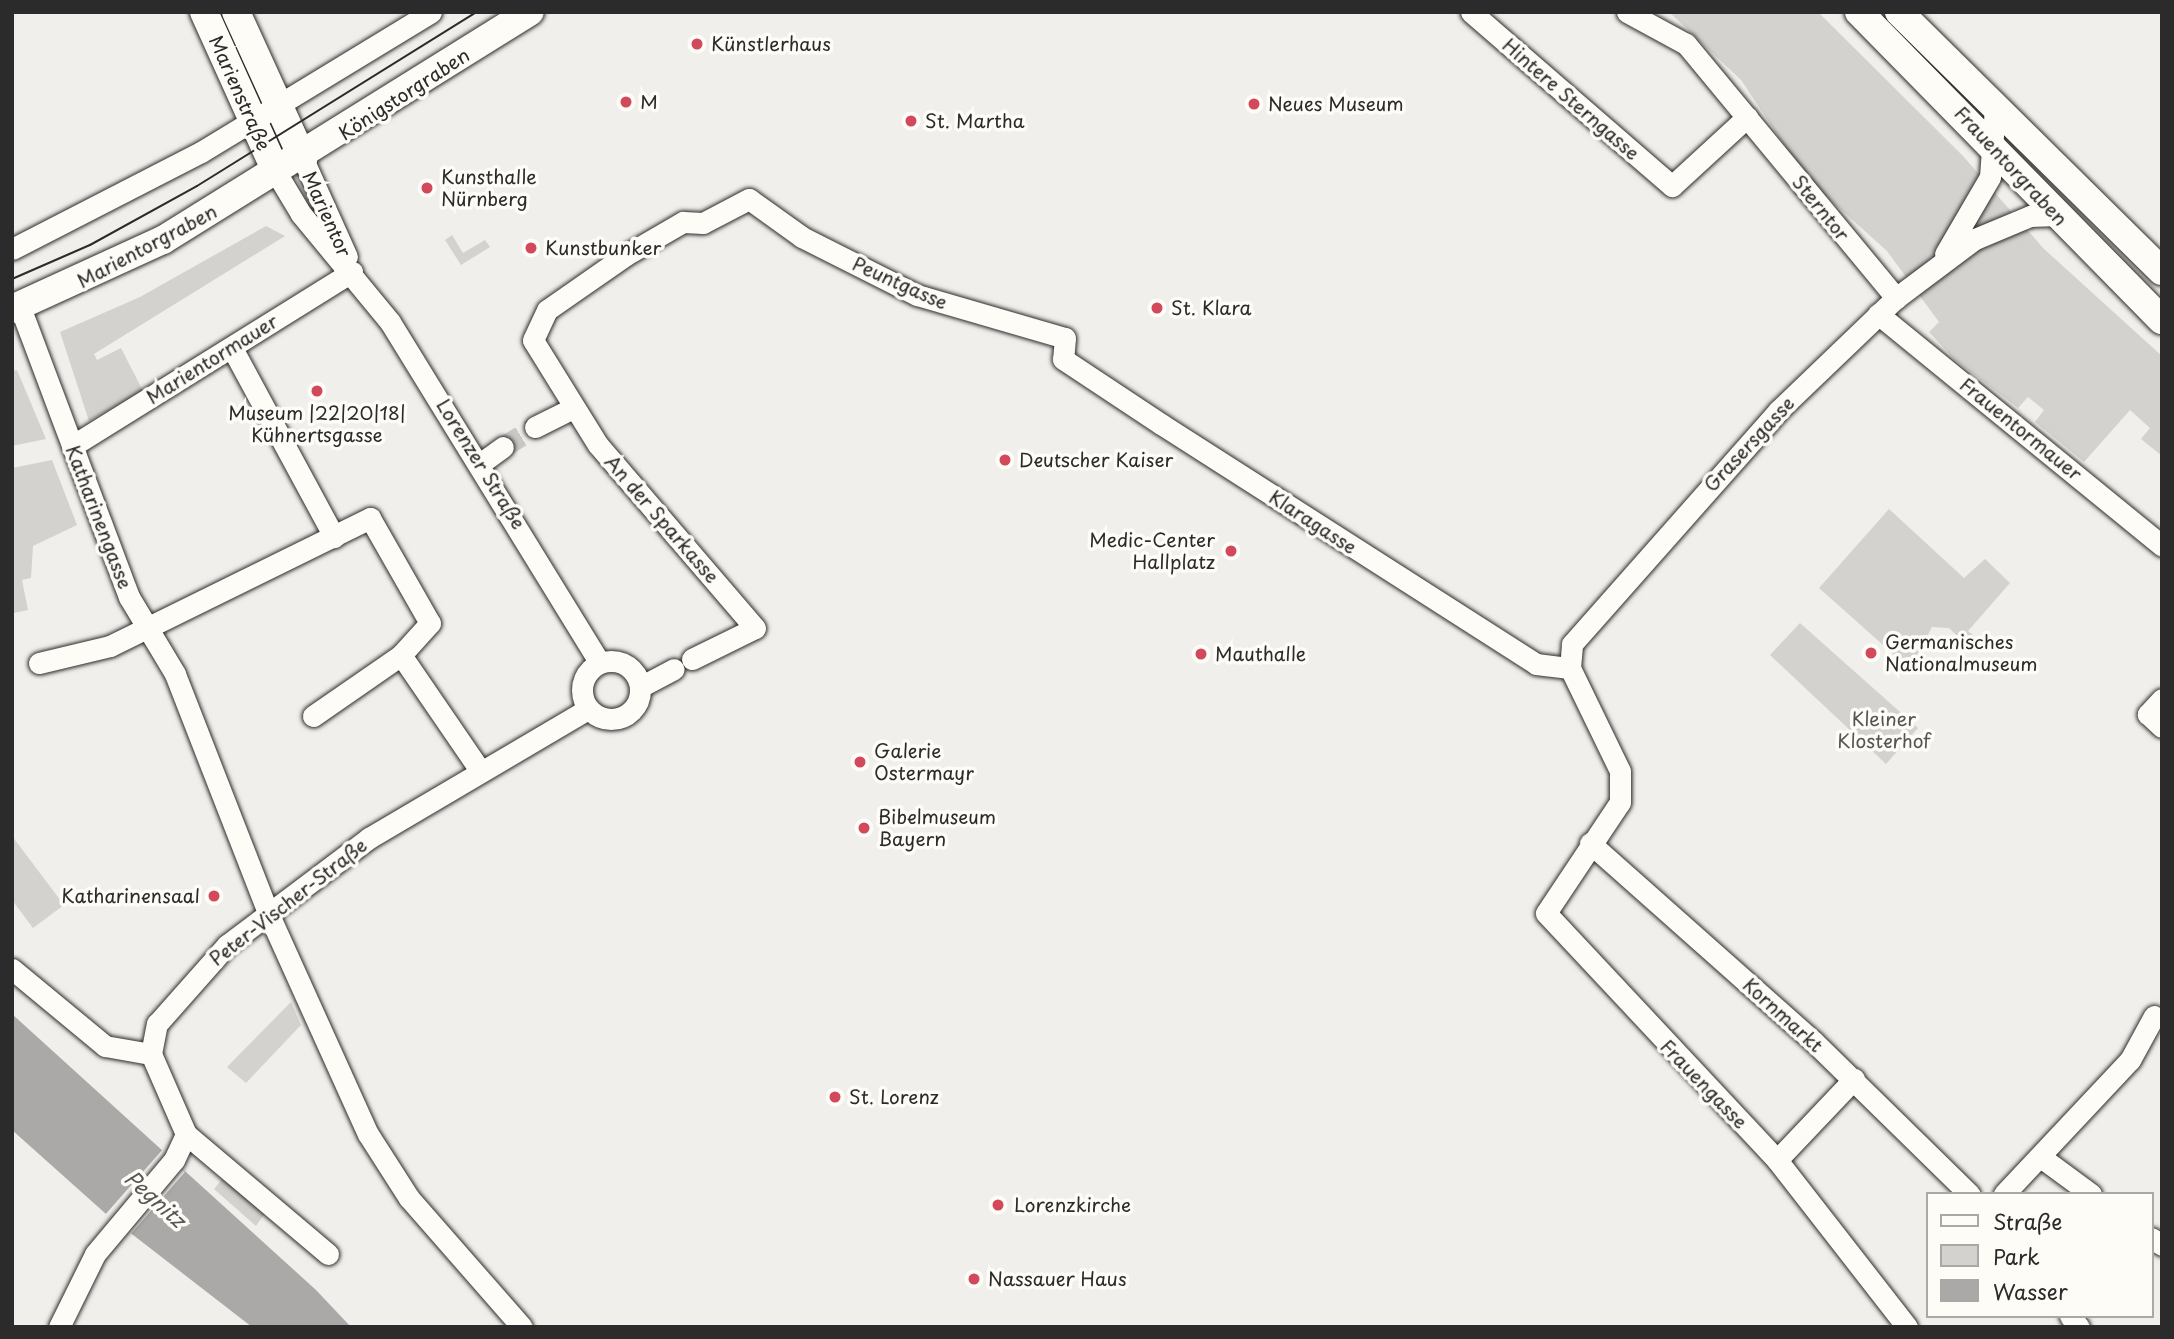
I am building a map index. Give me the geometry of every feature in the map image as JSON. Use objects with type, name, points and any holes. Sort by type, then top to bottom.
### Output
[{"type":"main road","name":"Marienstraße","points":[[204,12],[277,174]]},
{"type":"main road","name":"Marienstraße","points":[[236,12],[303,159]]},
{"type":"main road","name":"Königstorgraben","points":[[277,174],[530,12]]},
{"type":"main road","name":"Frauentorgraben","points":[[1859,12],[1997,149],[2057,215],[2162,320]]},
{"type":"main road","name":"Frauentorgraben","points":[[1904,14],[2162,271]]},
{"type":"main road","name":"Marientorgraben","points":[[16,308],[117,265],[277,174]]},
{"type":"street","points":[[12,249],[252,122],[431,12]]},
{"type":"street","name":"Hintere Sterngasse","points":[[1471,12],[1672,186],[1748,117]]},
{"type":"street","points":[[1627,12],[1686,44],[1748,117]]},
{"type":"street","name":"Grasersgasse","points":[[1941,259],[1983,194],[1997,149],[1995,107]]},
{"type":"street","name":"Sterntor","points":[[1748,117],[1896,298]]},
{"type":"street","name":"Marientor","points":[[303,159],[352,272]]},
{"type":"street","name":"Marientor","points":[[277,174],[301,215],[352,272]]},
{"type":"street","name":"Peuntgasse","points":[[540,317],[683,222],[703,223],[749,199],[802,237],[917,295],[1064,349]]},
{"type":"street","name":"Grasersgasse","points":[[1570,668],[1572,644],[1769,421],[1878,314],[1941,259],[2010,223],[2057,215]]},
{"type":"street","name":"Marientormauer","points":[[72,446],[352,272]]},
{"type":"street","name":"Lorenzer Straße","points":[[352,272],[481,463],[599,663]]},
{"type":"street","name":"Katharinengasse","points":[[16,308],[129,597],[150,626],[175,674],[269,915],[368,1134],[409,1198],[522,1327]]},
{"type":"street","name":"Frauentormauer","points":[[1878,314],[2162,546]]},
{"type":"street","name":"An der Sparkasse","points":[[540,317],[533,340],[571,409],[755,628],[640,687]]},
{"type":"street","points":[[232,348],[334,537]]},
{"type":"street","name":"Klaragasse","points":[[1064,349],[1536,664],[1570,668]]},
{"type":"street","points":[[534,427],[571,409]]},
{"type":"street","points":[[481,463],[503,447]]},
{"type":"street","points":[[39,663],[110,646],[370,518],[430,623],[401,655],[313,716]]},
{"type":"street","points":[[401,655],[479,769]]},
{"type":"street","points":[[599,663],[626,665],[640,687],[625,715],[609,719],[588,709],[582,683],[599,663]]},
{"type":"street","points":[[1570,668],[1620,771],[1620,802],[1590,843]]},
{"type":"street","name":"Peter-Vischer-Straße","points":[[151,1054],[157,1024],[195,975],[269,915],[369,838],[479,769],[588,709]]},
{"type":"street","name":"Kornmarkt","points":[[1590,843],[1854,1080],[1967,1192]]},
{"type":"street","name":"Frauengasse","points":[[1590,843],[1550,900],[1546,913],[1552,925],[1777,1160],[1906,1327]]},
{"type":"street","points":[[12,969],[105,1046],[151,1054],[186,1135],[328,1254]]},
{"type":"street","points":[[2006,1192],[2042,1158],[2130,1060],[2154,1016]]},
{"type":"street","points":[[1777,1160],[1854,1080]]},
{"type":"street","points":[[59,1327],[87,1267],[116,1228],[174,1160],[186,1135]]},
{"type":"street","points":[[2042,1158],[2088,1192]]},
{"type":"green space","points":[[1669,12],[1818,12],[1963,156],[2043,248],[2162,356],[2162,456],[2141,439],[2150,428],[2130,410],[2084,462],[2035,422],[2044,410],[2028,397],[2018,408],[1954,359],[1929,332],[1939,322],[1887,251],[1807,179],[1741,80]]},
{"type":"green space","points":[[266,226],[285,236],[94,354],[97,360],[121,348],[143,391],[89,421],[60,332],[140,297]]},
{"type":"green space","points":[[452,235],[463,253],[485,240],[490,247],[461,265],[445,240]]},
{"type":"green space","points":[[17,370],[46,439],[12,446],[12,371]]},
{"type":"green space","points":[[52,460],[77,525],[33,546],[31,578],[22,580],[28,610],[14,613],[12,468]]},
{"type":"green space","points":[[1889,509],[1964,578],[1985,559],[2010,583],[1968,631],[1974,636],[1966,644],[1949,628],[1932,627],[1910,669],[1819,588]]},
{"type":"green space","name":"Kleiner Klosterhof","points":[[1800,623],[1918,728],[1886,764],[1770,655]]},
{"type":"green space","points":[[12,836],[64,905],[33,928],[12,900]]},
{"type":"green space","points":[[291,1002],[301,1025],[246,1083],[227,1067]]},
{"type":"green space","points":[[227,1173],[268,1209],[256,1226],[214,1189]]},
{"type":"water","name":"Pegnitz","points":[[12,1014],[316,1290],[351,1327],[252,1327],[106,1214],[12,1130]]},
{"type":"pier","points":[[163,1149],[185,1172],[129,1236],[104,1216]]},
{"type":"tunnel","points":[[503,447],[535,427]]},
{"type":"tram line","points":[[12,279],[90,245],[197,186],[476,12]]},
{"type":"place","name":"Künstlerhaus","points":[[697,44]]},
{"type":"place","name":"M","points":[[626,102]]},
{"type":"place","name":"Neues Museum","points":[[1254,104]]},
{"type":"place","name":"St. Martha","points":[[911,121]]},
{"type":"place","name":"Kunsthalle Nürnberg","points":[[427,188]]},
{"type":"place","name":"Kunstbunker","points":[[531,248]]},
{"type":"place","name":"St. Klara","points":[[1157,308]]},
{"type":"place","name":"Museum |22|20|18| Kühnertsgasse","points":[[317,391]]},
{"type":"place","name":"Deutscher Kaiser","points":[[1005,460]]},
{"type":"place","name":"Medic-Center Hallplatz","points":[[1231,551]]},
{"type":"place","name":"Germanisches Nationalmuseum","points":[[1871,653]]},
{"type":"place","name":"Mauthalle","points":[[1201,654]]},
{"type":"place","name":"Galerie Ostermayr","points":[[860,762]]},
{"type":"place","name":"Bibelmuseum Bayern","points":[[864,828]]},
{"type":"place","name":"Katharinensaal","points":[[214,896]]},
{"type":"place","name":"St. Lorenz","points":[[835,1097]]},
{"type":"place","name":"Lorenzkirche","points":[[998,1205]]},
{"type":"place","name":"Nassauer Haus","points":[[974,1279]]}]
